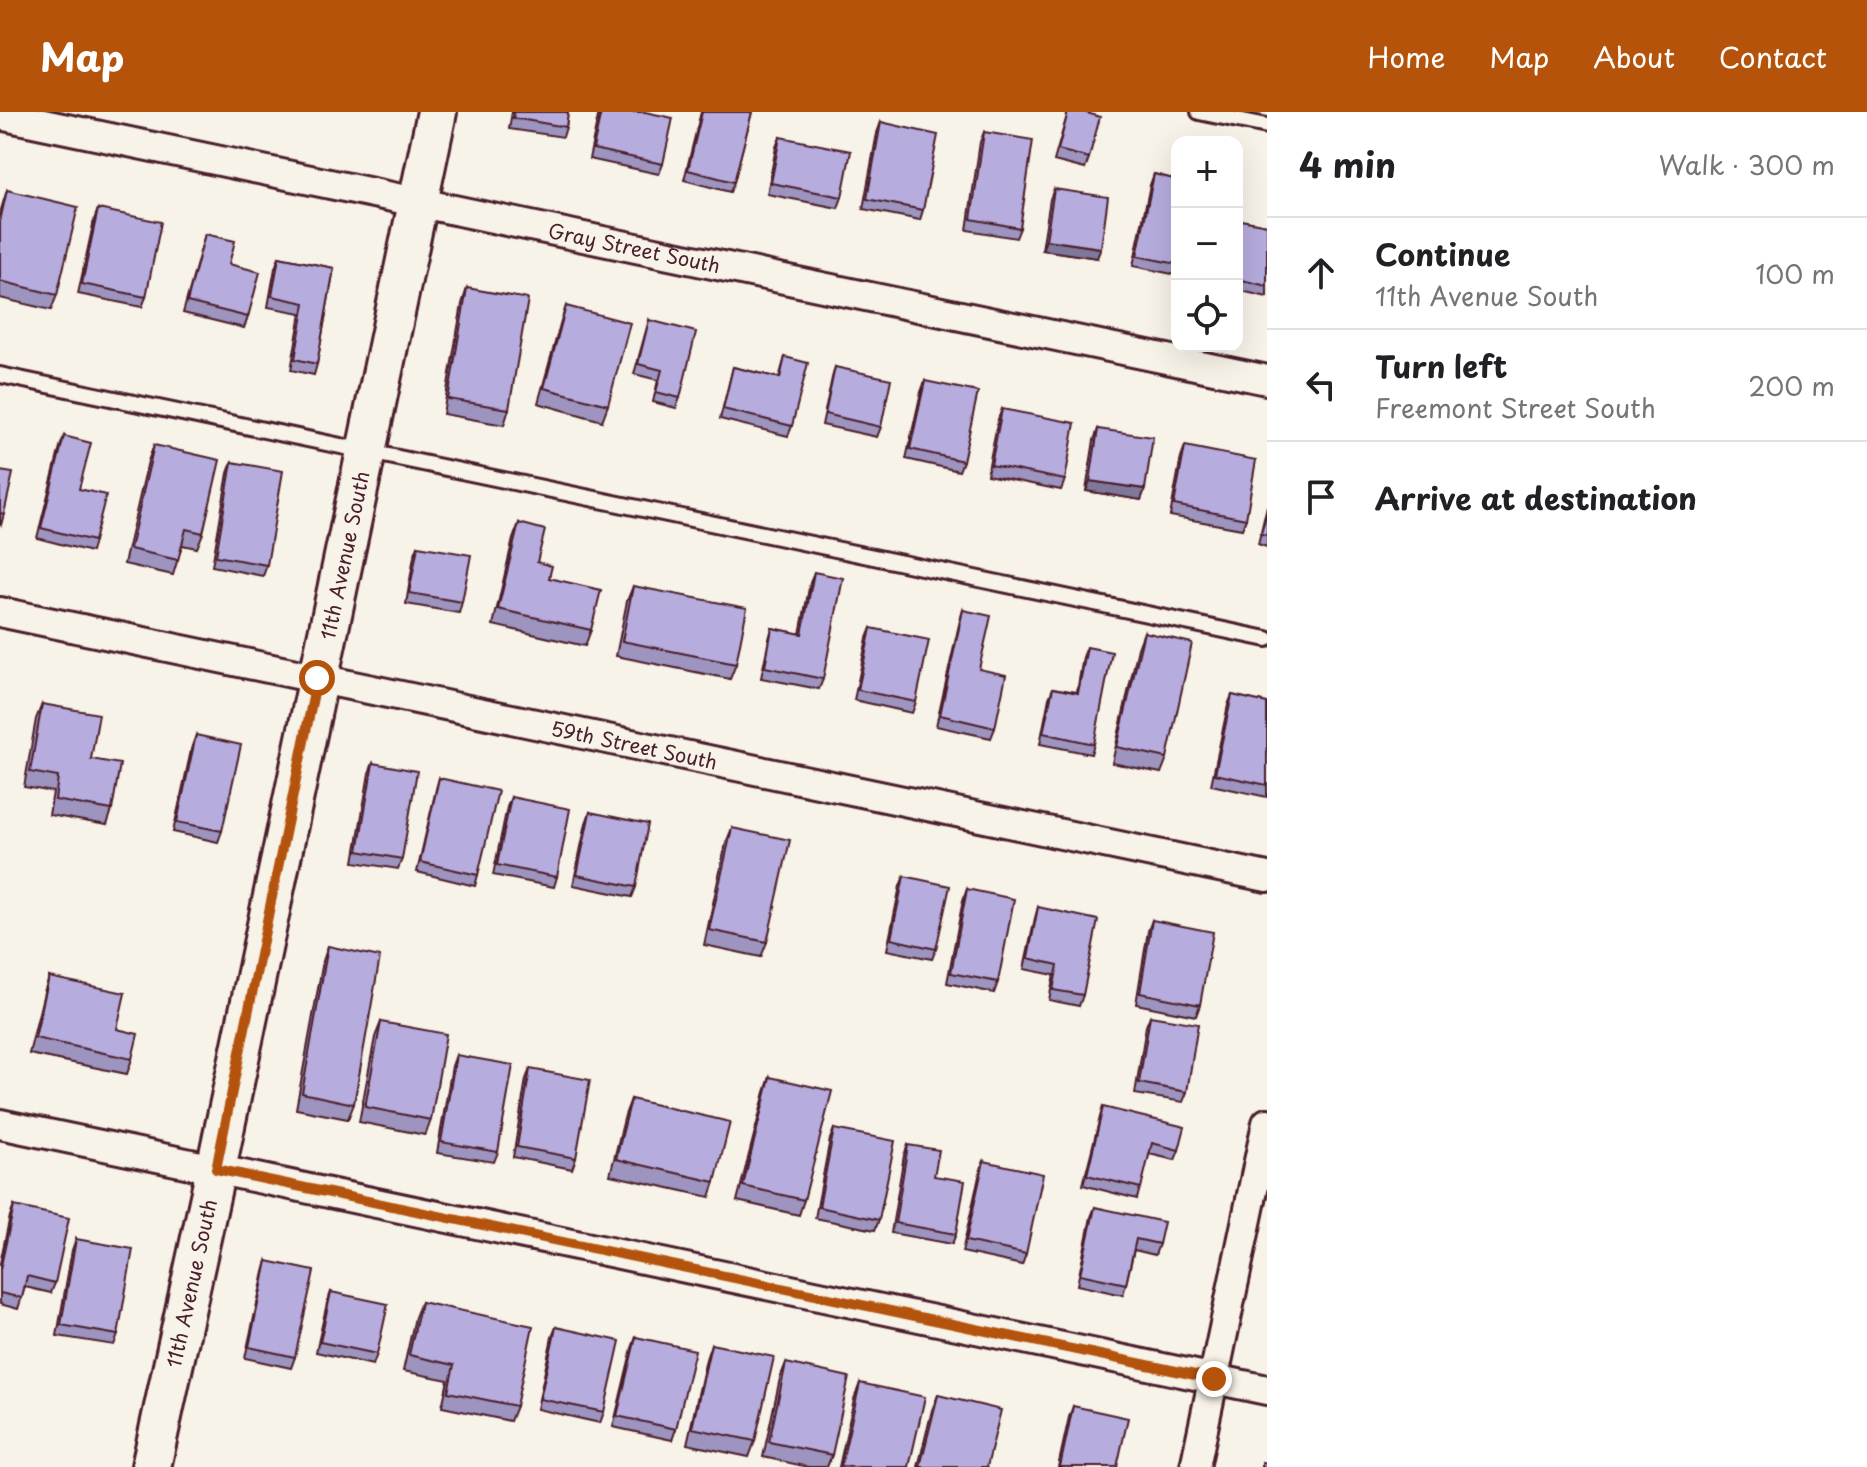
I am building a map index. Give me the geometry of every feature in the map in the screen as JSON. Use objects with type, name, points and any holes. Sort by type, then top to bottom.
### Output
[{"type":"street","name":"11th Avenue South","points":[[151,1467],[437,112]]},
{"type":"street","name":"Gray Street South","points":[[0,115],[1267,380]]},
{"type":"street","name":"59th Street South","points":[[0,612],[1267,877]]},
{"type":"street","points":[[1195,1467],[1267,1123]]},
{"type":"street","points":[[0,1124],[1267,1390]]},
{"type":"lane","points":[[1199,112],[1267,126]]},
{"type":"lane","points":[[0,375],[1267,639]]},
{"type":"building","points":[[514,112],[568,112],[566,127],[513,118]]},
{"type":"building","points":[[601,112],[645,112],[673,118],[663,164],[593,149]]},
{"type":"building","points":[[702,112],[752,112],[734,182],[688,170]]},
{"type":"building","points":[[1068,112],[1084,112],[1100,117],[1089,158],[1058,150]]},
{"type":"building","points":[[881,122],[938,135],[923,210],[867,199]]},
{"type":"building","points":[[984,132],[1033,140],[1020,228],[971,219]]},
{"type":"building","points":[[780,137],[851,151],[842,197],[771,183]]},
{"type":"building","points":[[1154,174],[1171,178],[1171,263],[1137,256]]},
{"type":"building","points":[[1054,189],[1108,197],[1101,248],[1046,240]]},
{"type":"building","points":[[7,190],[78,207],[57,295],[0,281],[0,221]]},
{"type":"building","points":[[98,209],[161,222],[146,297],[82,284]]},
{"type":"building","points":[[1243,220],[1267,225],[1267,286],[1243,280]]},
{"type":"building","points":[[205,234],[235,241],[229,264],[260,272],[248,317],[187,302]]},
{"type":"building","points":[[279,257],[334,268],[317,364],[295,359],[305,303],[272,296]]},
{"type":"building","points":[[467,288],[528,299],[509,409],[448,399]]},
{"type":"building","points":[[566,306],[630,323],[608,405],[544,388]]},
{"type":"building","points":[[649,320],[696,332],[680,398],[656,392],[662,370],[638,364]]},
{"type":"building","points":[[785,357],[808,363],[792,426],[723,409],[733,367],[780,378]]},
{"type":"building","points":[[835,367],[891,379],[881,427],[825,414]]},
{"type":"building","points":[[925,381],[978,392],[963,461],[910,449]]},
{"type":"building","points":[[1002,409],[1075,423],[1065,480],[991,465]]},
{"type":"building","points":[[1098,429],[1153,437],[1145,489],[1090,481]]},
{"type":"building","points":[[64,436],[91,443],[79,489],[106,495],[94,541],[41,528]]},
{"type":"building","points":[[154,445],[220,460],[203,533],[186,529],[178,560],[130,549]]},
{"type":"building","points":[[1185,446],[1256,460],[1246,519],[1174,505]]},
{"type":"building","points":[[232,462],[283,471],[267,565],[216,556]]},
{"type":"building","points":[[0,471],[13,473],[4,514],[0,513]]},
{"type":"building","points":[[1267,511],[1267,535],[1261,534]]},
{"type":"building","points":[[519,523],[545,530],[537,562],[552,566],[549,578],[601,590],[591,630],[498,609]]},
{"type":"building","points":[[418,546],[471,555],[462,602],[409,593]]},
{"type":"building","points":[[814,572],[843,578],[823,679],[765,667],[772,628],[802,634]]},
{"type":"building","points":[[633,586],[747,608],[736,664],[622,641]]},
{"type":"building","points":[[963,610],[991,616],[979,669],[1006,675],[995,728],[940,715]]},
{"type":"building","points":[[871,628],[929,640],[916,702],[858,690]]},
{"type":"building","points":[[1144,632],[1192,643],[1167,758],[1117,747]]},
{"type":"building","points":[[1087,647],[1112,652],[1094,744],[1043,733],[1053,688],[1078,693]]},
{"type":"building","points":[[1232,695],[1267,703],[1267,785],[1215,774]]},
{"type":"building","points":[[42,704],[99,714],[91,759],[120,764],[112,810],[55,800],[58,777],[30,772]]},
{"type":"building","points":[[196,735],[241,745],[222,831],[177,822]]},
{"type":"building","points":[[373,763],[417,771],[402,859],[358,851]]},
{"type":"building","points":[[439,778],[498,791],[478,875],[420,862]]},
{"type":"building","points":[[511,797],[570,809],[557,877],[497,865]]},
{"type":"building","points":[[590,812],[648,824],[636,887],[577,875]]},
{"type":"building","points":[[732,828],[790,840],[767,942],[709,930]]},
{"type":"building","points":[[904,876],[950,886],[936,949],[891,939]]},
{"type":"building","points":[[967,889],[1014,899],[998,982],[951,973]]},
{"type":"building","points":[[1038,907],[1098,920],[1083,995],[1053,990],[1058,965],[1028,958]]},
{"type":"building","points":[[1152,920],[1213,932],[1200,1005],[1140,993]]},
{"type":"building","points":[[328,946],[380,957],[354,1104],[302,1093]]},
{"type":"building","points":[[49,977],[125,993],[117,1029],[138,1034],[132,1059],[35,1038]]},
{"type":"building","points":[[1150,1016],[1198,1024],[1187,1092],[1139,1083]]},
{"type":"building","points":[[381,1022],[446,1034],[431,1120],[365,1107]]},
{"type":"building","points":[[456,1055],[513,1065],[498,1152],[441,1142]]},
{"type":"building","points":[[530,1069],[590,1080],[576,1158],[517,1147]]},
{"type":"building","points":[[770,1077],[832,1091],[804,1200],[743,1186]]},
{"type":"building","points":[[631,1099],[730,1122],[715,1182],[616,1159]]},
{"type":"building","points":[[1103,1107],[1185,1127],[1179,1150],[1152,1143],[1141,1188],[1087,1175]]},
{"type":"building","points":[[834,1129],[895,1141],[879,1220],[819,1207]]},
{"type":"building","points":[[908,1145],[939,1150],[934,1176],[965,1181],[956,1234],[895,1223]]},
{"type":"building","points":[[984,1161],[1043,1174],[1026,1254],[966,1241]]},
{"type":"building","points":[[14,1206],[69,1218],[55,1283],[27,1276],[22,1298],[0,1293],[0,1270]]},
{"type":"building","points":[[1095,1207],[1164,1222],[1159,1244],[1136,1239],[1126,1284],[1080,1274]]},
{"type":"building","points":[[76,1239],[133,1249],[118,1335],[61,1325]]},
{"type":"building","points":[[267,1261],[314,1271],[295,1357],[249,1347]]},
{"type":"building","points":[[331,1292],[388,1304],[377,1354],[320,1342]]},
{"type":"building","points":[[421,1302],[533,1326],[516,1406],[448,1392],[454,1365],[409,1355]]},
{"type":"building","points":[[556,1327],[620,1341],[604,1412],[540,1399]]},
{"type":"building","points":[[636,1337],[695,1350],[676,1429],[617,1416]]},
{"type":"building","points":[[711,1344],[774,1357],[755,1441],[692,1428]]},
{"type":"building","points":[[786,1363],[849,1377],[832,1455],[769,1442]]},
{"type":"building","points":[[860,1383],[925,1397],[909,1467],[841,1466]]},
{"type":"building","points":[[938,1395],[1001,1410],[987,1467],[920,1467]]},
{"type":"building","points":[[1073,1406],[1128,1418],[1117,1467],[1060,1467]]},
{"type":"route","points":[[317,678],[216,1169],[1214,1379]]}]
